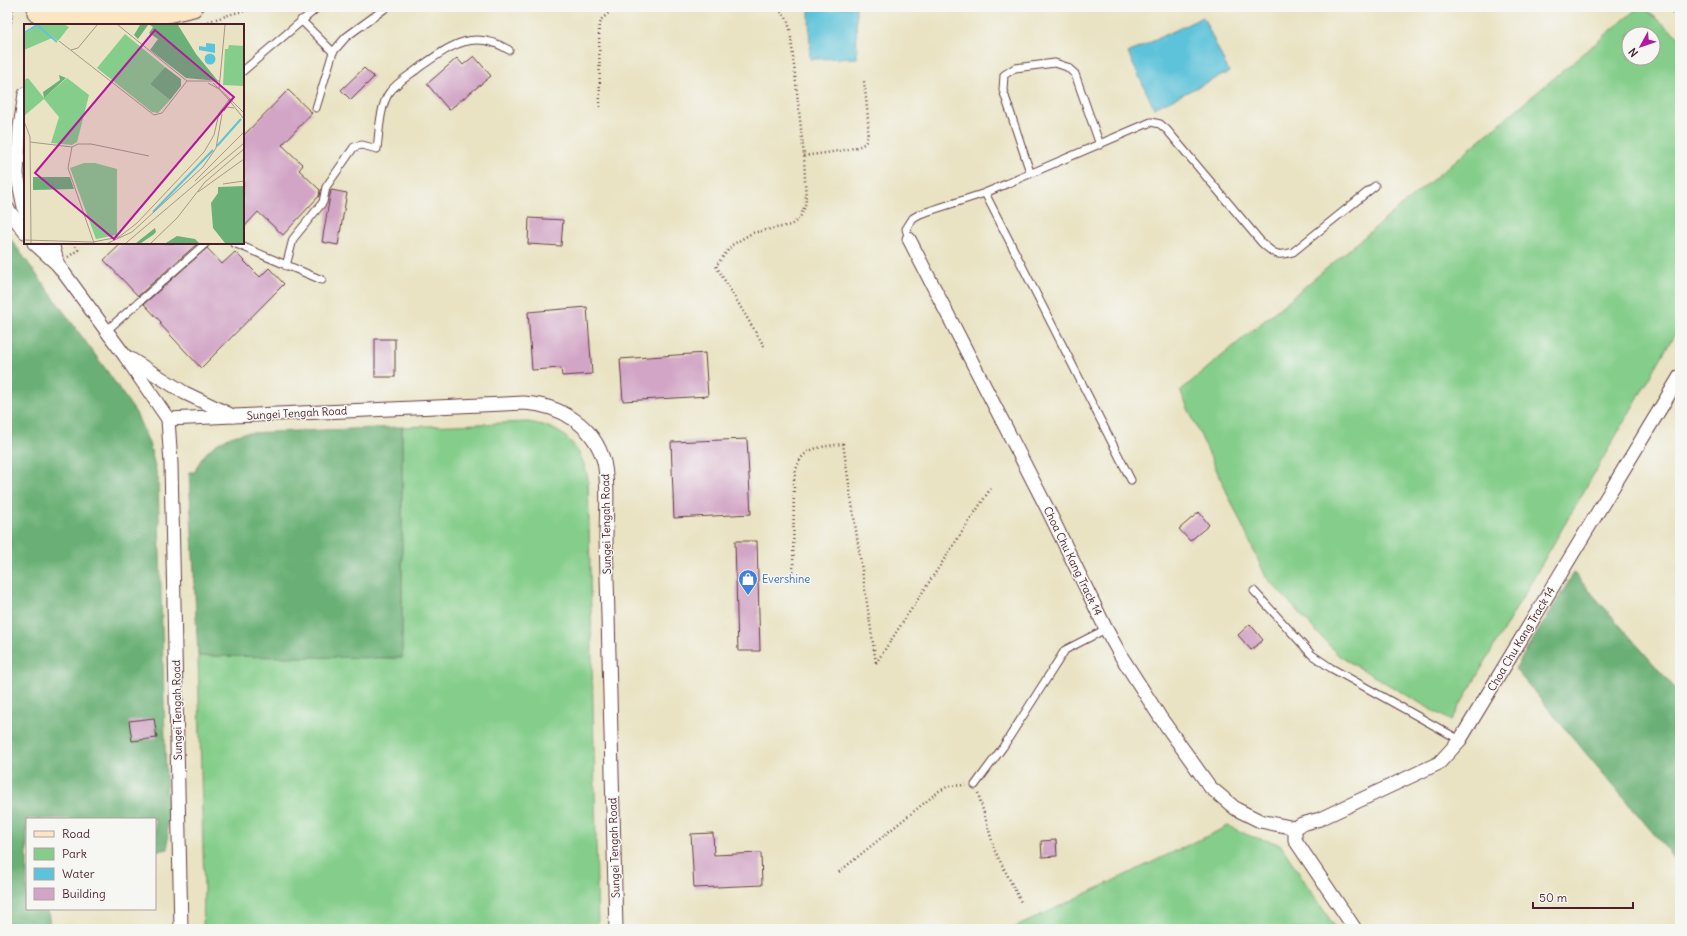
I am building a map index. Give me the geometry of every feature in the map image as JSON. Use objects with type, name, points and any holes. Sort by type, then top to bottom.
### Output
[{"type":"main road","points":[[37,15],[115,22],[163,14],[193,7]]},
{"type":"street","points":[[24,101],[20,127],[19,174],[24,206]]},
{"type":"street","points":[[7,208],[24,231]]},
{"type":"street","name":"Choa Chu Kang Track 14","points":[[909,239],[1048,510],[1106,629],[1121,656],[1160,717],[1210,787],[1236,809],[1260,821],[1295,828],[1302,824],[1320,819],[1439,763],[1460,740],[1680,376]]},
{"type":"street","points":[[36,244],[58,265],[125,356],[168,419]]},
{"type":"street","points":[[52,244],[58,265]]},
{"type":"street","points":[[125,356],[185,393],[234,416]]},
{"type":"street","name":"Sungei Tengah Road","points":[[181,929],[171,464],[168,419],[524,403],[553,407],[578,422],[590,435],[598,447],[604,462],[606,476],[606,538],[616,929]]},
{"type":"street","points":[[1295,828],[1295,840],[1355,929]]},
{"type":"lane","points":[[244,70],[300,20],[318,7]]},
{"type":"lane","points":[[316,108],[333,52],[346,37],[387,7]]},
{"type":"lane","points":[[300,20],[333,52]]},
{"type":"lane","points":[[286,266],[293,239],[323,202],[326,187],[354,147],[362,145],[377,149],[385,103],[389,93],[404,79],[446,49],[463,42],[480,40],[496,42],[509,50]]},
{"type":"lane","points":[[1030,172],[1003,90],[1004,75],[1015,68],[1034,67],[1055,63],[1067,67],[1075,74],[1100,145]]},
{"type":"lane","points":[[909,239],[906,228],[913,218],[920,214],[985,192],[1030,172],[1100,145],[1151,122],[1160,124],[1167,130],[1262,244],[1273,253],[1282,256],[1293,252],[1375,186]]},
{"type":"lane","points":[[985,192],[1131,480]]},
{"type":"lane","points":[[106,330],[205,244]]},
{"type":"lane","points":[[236,244],[322,280]]},
{"type":"lane","points":[[1254,590],[1312,655],[1331,668],[1460,740]]},
{"type":"lane","points":[[975,785],[1003,747],[1065,650],[1106,629]]},
{"type":"path","points":[[7,54],[13,7]]},
{"type":"path","points":[[200,24],[235,12],[261,7]]},
{"type":"path","points":[[600,107],[600,26],[602,19],[615,7]]},
{"type":"path","points":[[764,346],[716,266],[732,245],[752,232],[791,225],[800,218],[806,203],[804,156],[790,29],[786,17],[776,7]]},
{"type":"path","points":[[1661,7],[1680,16]]},
{"type":"path","points":[[804,156],[857,148],[865,143],[868,134],[864,81]]},
{"type":"path","points":[[793,572],[794,480],[796,466],[803,454],[816,448],[843,444],[876,663],[991,488]]},
{"type":"path","points":[[839,872],[939,790],[949,786],[975,785],[995,851],[1021,902]]},
{"type":"green space","points":[[1639,7],[1643,7],[1680,38],[1680,325],[1451,721],[1339,656],[1266,577],[1180,391]]},
{"type":"green space","points":[[7,234],[136,413],[149,443],[158,479],[168,849],[156,851],[156,818],[26,818],[26,910],[48,910],[50,929],[7,929]]},
{"type":"green space","points":[[528,422],[551,428],[568,439],[580,456],[585,466],[588,478],[598,929],[203,929],[204,890],[198,656],[402,658],[402,427]]},
{"type":"green space","points":[[402,427],[402,658],[198,656],[189,472],[195,472],[203,457],[215,445],[229,438],[246,433]]},
{"type":"green space","points":[[1574,573],[1680,694],[1680,865],[1515,669]]},
{"type":"green space","points":[[1228,826],[1250,836],[1280,844],[1336,929],[1012,929]]},
{"type":"water","points":[[809,7],[856,7],[857,58],[810,59]]},
{"type":"water","points":[[1203,17],[1229,72],[1154,108],[1128,53]]},
{"type":"building","points":[[474,56],[491,76],[449,110],[427,84],[457,58],[463,65]]},
{"type":"building","points":[[364,68],[374,77],[351,100],[341,90]]},
{"type":"building","points":[[288,90],[312,113],[282,145],[303,165],[299,170],[320,190],[319,196],[283,235],[258,212],[244,227],[244,135]]},
{"type":"building","points":[[331,190],[347,193],[338,245],[322,242]]},
{"type":"building","points":[[529,218],[563,220],[561,246],[528,244]]},
{"type":"building","points":[[121,244],[197,244],[138,296],[104,260]]},
{"type":"building","points":[[207,248],[222,264],[235,252],[260,277],[269,268],[284,284],[201,368],[160,324],[162,323],[144,304]]},
{"type":"building","points":[[587,307],[592,374],[562,376],[561,368],[532,370],[528,312]]},
{"type":"building","points":[[375,339],[395,339],[395,377],[375,377]]},
{"type":"building","points":[[705,353],[708,396],[623,401],[620,359]]},
{"type":"building","points":[[747,439],[751,514],[674,518],[671,442]]},
{"type":"building","points":[[1199,512],[1209,525],[1190,541],[1179,529]]},
{"type":"building","name":"Evershine","points":[[735,541],[757,541],[760,651],[738,651]]},
{"type":"building","points":[[1250,624],[1263,640],[1251,650],[1238,635]]},
{"type":"building","points":[[154,718],[157,738],[132,741],[129,721]]},
{"type":"building","points":[[713,833],[714,855],[761,853],[762,885],[694,888],[691,834]]},
{"type":"building","points":[[1056,840],[1057,856],[1042,857],[1041,841]]},
{"type":"place","name":"Evershine","points":[[748,596]]}]
